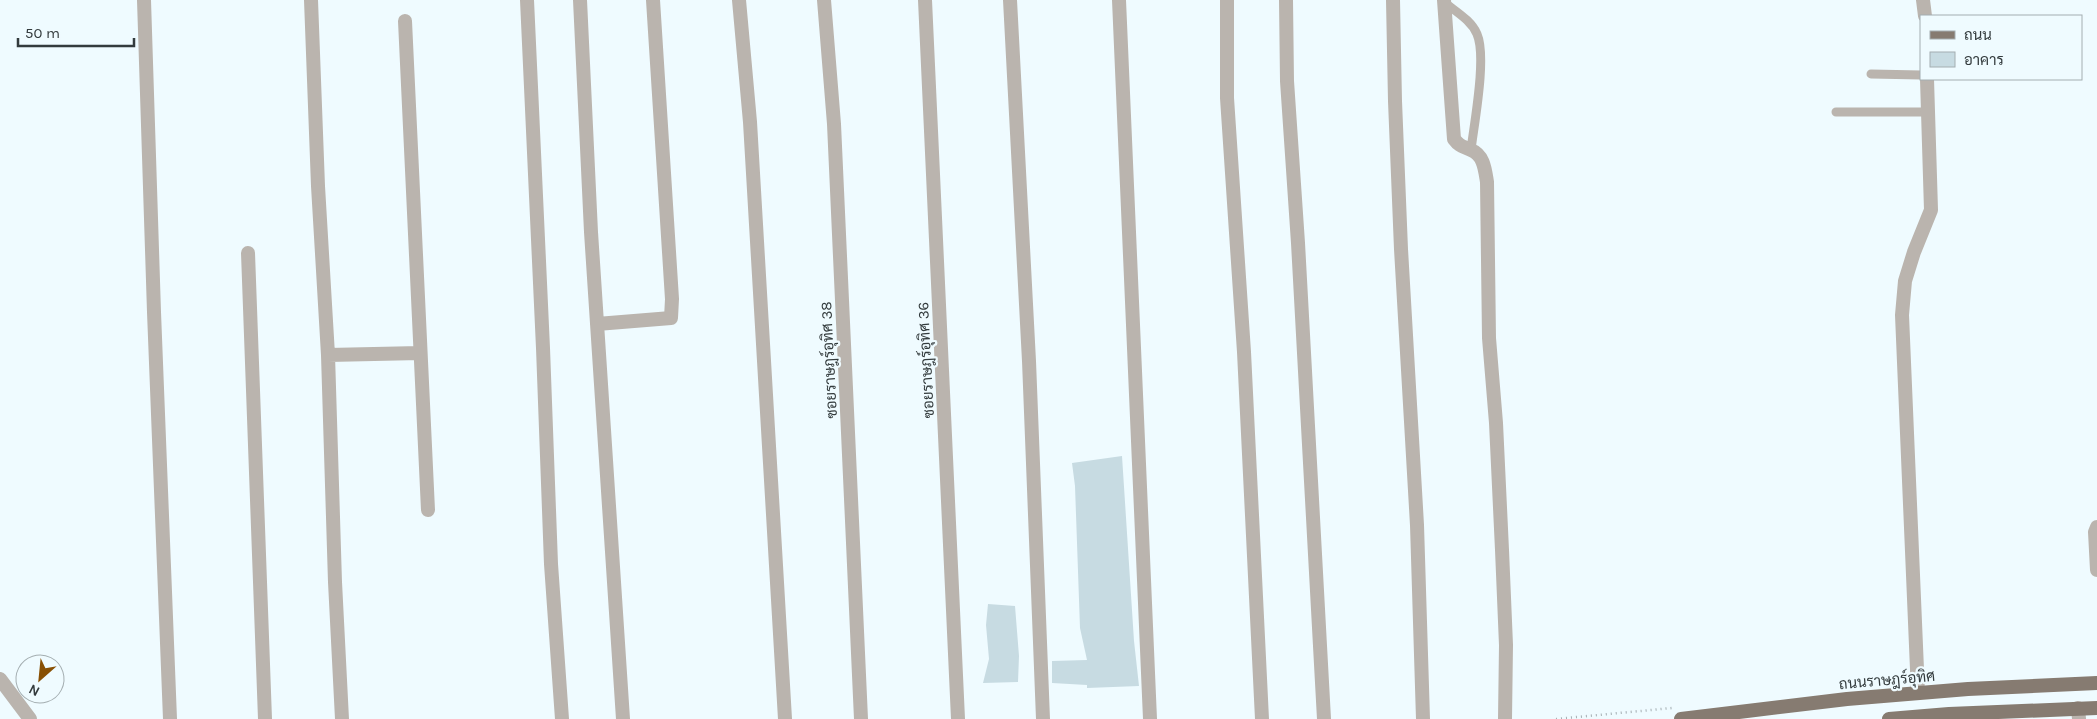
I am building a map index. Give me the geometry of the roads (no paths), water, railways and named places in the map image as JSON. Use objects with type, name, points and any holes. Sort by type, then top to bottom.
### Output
[{"type":"main road","name":"ถนนราษฎร์อุทิศ","points":[[1681,719],[1847,699],[2097,683]]},
{"type":"main road","points":[[1889,719],[2079,714],[2097,708]]},
{"type":"street","points":[[144,0],[170,719]]},
{"type":"street","points":[[312,0],[318,186],[328,355],[334,562],[342,719]]},
{"type":"street","points":[[527,0],[551,564],[562,719]]},
{"type":"street","points":[[580,0],[597,324],[623,719]]},
{"type":"street","points":[[597,324],[671,318],[672,299],[653,0]]},
{"type":"street","points":[[739,0],[750,122],[785,719]]},
{"type":"street","name":"ซอยราษฎร์อุทิศ 38","points":[[824,0],[834,124],[861,719]]},
{"type":"street","name":"ซอยราษฎร์อุทิศ 36","points":[[925,0],[958,719]]},
{"type":"street","points":[[1010,0],[1028,342],[1043,719]]},
{"type":"street","points":[[1118,0],[1150,719]]},
{"type":"street","points":[[1227,0],[1227,98],[1244,352],[1262,719]]},
{"type":"street","points":[[1286,0],[1287,81],[1299,252],[1324,719]]},
{"type":"street","points":[[1393,0],[1394,101],[1417,526],[1423,719]]},
{"type":"street","points":[[1923,0],[1925,15]]},
{"type":"street","points":[[1444,1],[1454,139],[1460,147],[1471,150],[1478,155],[1484,165],[1487,182],[1489,338],[1496,423],[1506,645],[1505,719]]},
{"type":"street","points":[[405,21],[428,510]]},
{"type":"street","points":[[1918,693],[1902,315],[1905,281],[1914,252],[1931,210],[1927,80]]},
{"type":"street","points":[[248,253],[265,719]]},
{"type":"street","points":[[328,355],[420,353]]},
{"type":"street","points":[[2097,527],[2095,532],[2097,570]]},
{"type":"street","points":[[0,679],[30,719]]},
{"type":"lane","points":[[1444,1],[1470,23],[1478,35],[1480,46],[1480,78],[1471,150]]},
{"type":"lane","points":[[1871,74],[1920,75]]},
{"type":"lane","points":[[1836,112],[1928,112]]}]
